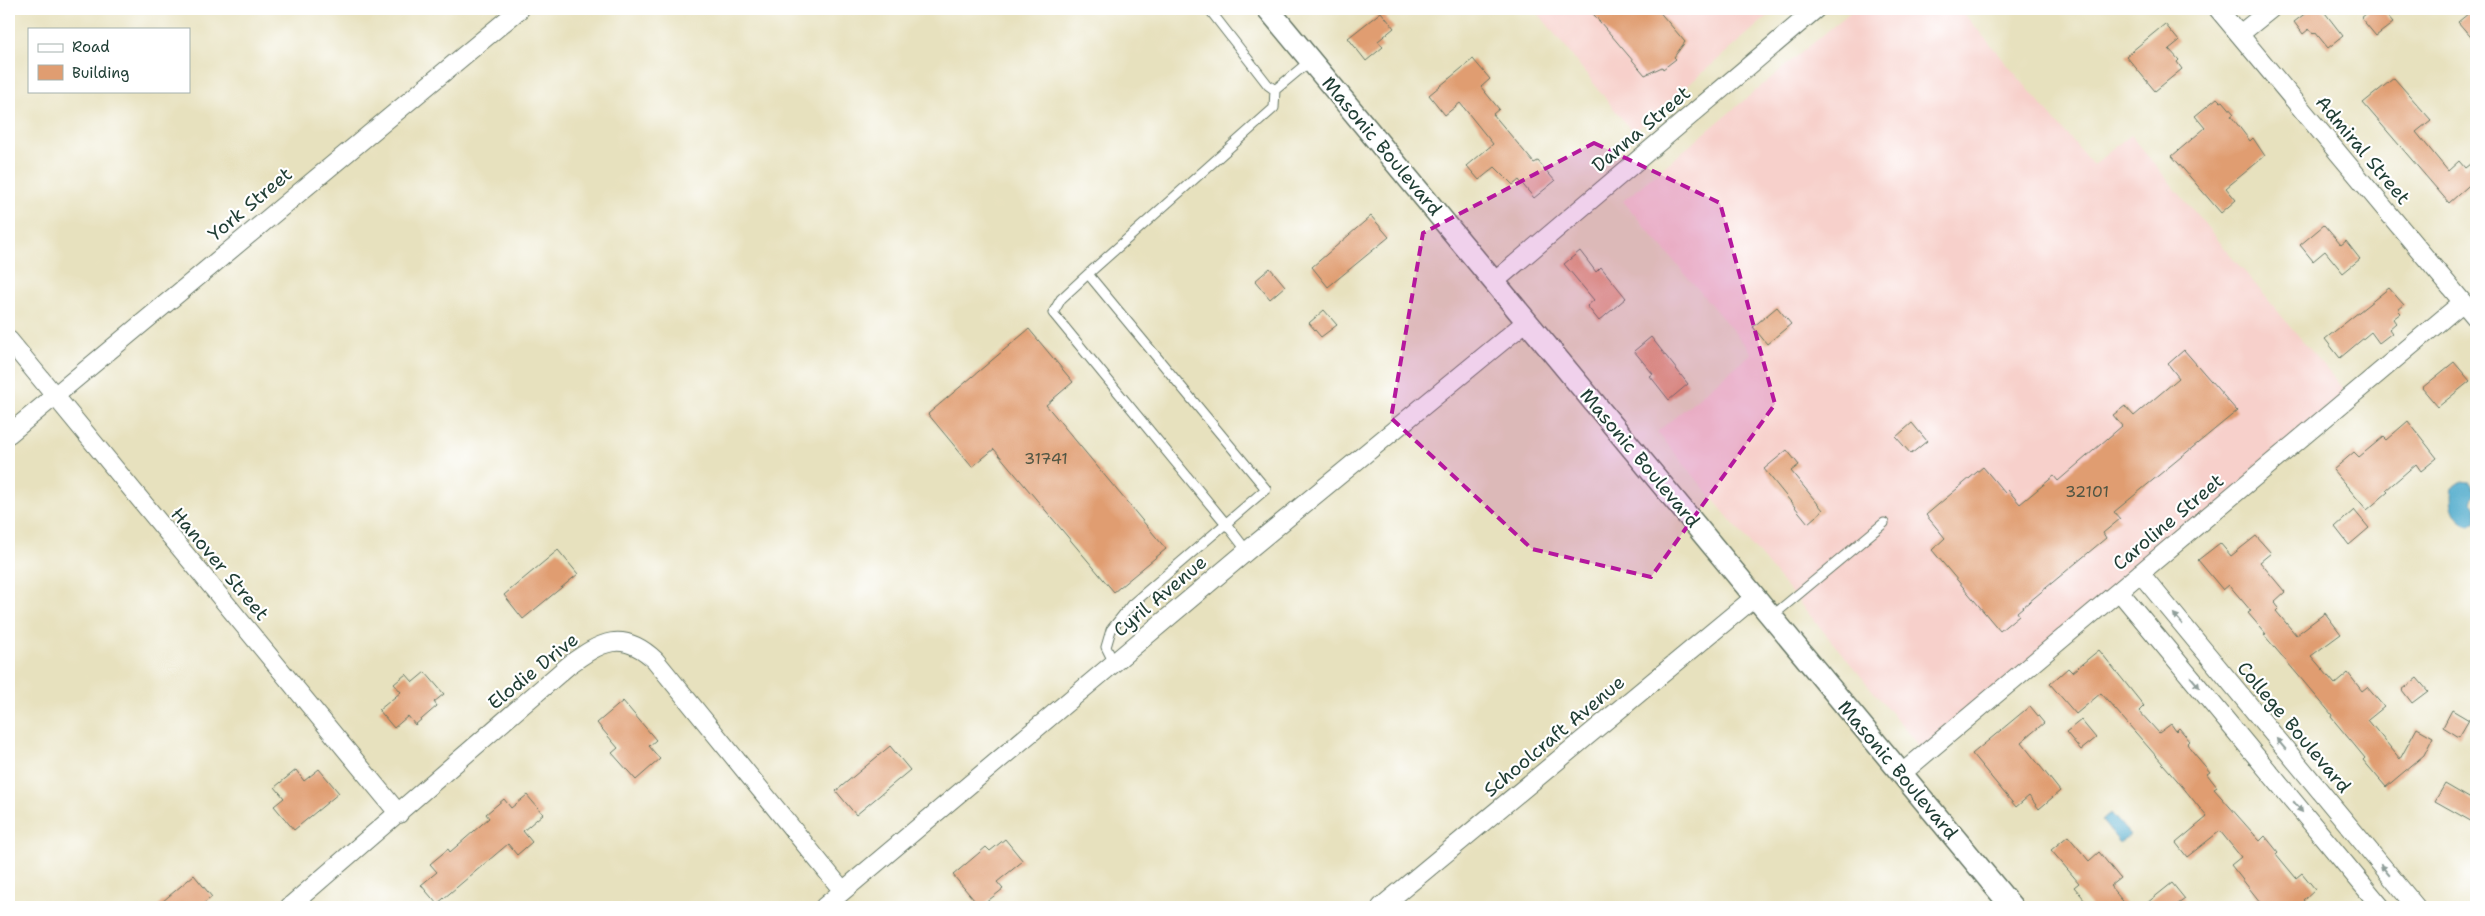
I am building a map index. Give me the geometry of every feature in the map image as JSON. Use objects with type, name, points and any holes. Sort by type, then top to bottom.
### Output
[{"type":"street","name":"York Street","points":[[9,434],[520,9]]},
{"type":"street","name":"Masonic Boulevard","points":[[1268,9],[2012,907]]},
{"type":"street","name":"Danna Street","points":[[1494,282],[1816,9]]},
{"type":"street","name":"Admiral Street","points":[[2218,9],[2476,318]]},
{"type":"street","points":[[2240,34],[2271,9]]},
{"type":"street","name":"Caroline Street","points":[[1901,774],[2463,302]]},
{"type":"street","name":"Cyril Avenue","points":[[824,907],[1247,551],[1526,321]]},
{"type":"street","name":"Hanover Street","points":[[9,340],[399,814]]},
{"type":"street","name":"College Boulevard","points":[[2140,573],[2416,907]]},
{"type":"street","points":[[2119,591],[2381,907]]},
{"type":"street","name":"Schoolcraft Avenue","points":[[1381,907],[1755,597]]},
{"type":"street","name":"Elodie Drive","points":[[289,907],[399,814],[569,665],[590,650],[608,642],[623,641],[645,650],[655,660],[843,891]]},
{"type":"lane","points":[[1209,9],[1268,85],[1275,90]]},
{"type":"lane","points":[[1247,551],[1053,313],[1062,299],[1088,274],[1274,108],[1275,90],[1311,60]]},
{"type":"lane","points":[[1088,274],[1266,489],[1126,611],[1111,630],[1106,646],[1114,663]]},
{"type":"lane","points":[[1771,617],[1884,524]]},
{"type":"highlighted area","points":[[1594,143],[1720,203],[1775,404],[1651,577],[1532,549],[1391,418],[1423,233]]},
{"type":"shaded area","points":[[1535,9],[1776,9],[1633,133]]},
{"type":"shaded area","points":[[1854,9],[1960,9],[2093,165],[2130,135],[2348,395],[1924,752],[1657,432],[1752,353],[1623,201]]},
{"type":"water","points":[[2462,481],[2469,482],[2475,492],[2471,502],[2476,507],[2476,521],[2470,525],[2464,523],[2456,516],[2452,505],[2452,488]]},
{"type":"water","points":[[2111,813],[2130,835],[2120,843],[2102,821]]},
{"type":"building","points":[[1589,9],[1657,9],[1685,42],[1674,57],[1676,59],[1663,69],[1662,67],[1645,75]]},
{"type":"building","points":[[2311,9],[2322,9],[2343,36],[2328,48],[2315,32],[2313,34],[2309,29],[2303,34],[2294,22]]},
{"type":"building","points":[[2372,9],[2381,9],[2393,23],[2376,36],[2361,18]]},
{"type":"building","points":[[2476,9],[2476,43],[2458,22]]},
{"type":"building","points":[[1381,12],[1394,28],[1378,41],[1383,47],[1366,61],[1348,38]]},
{"type":"building","points":[[2165,24],[2179,41],[2169,49],[2179,60],[2177,62],[2182,69],[2155,91],[2126,56]]},
{"type":"building","points":[[1473,59],[1490,79],[1481,87],[1499,109],[1493,114],[1534,163],[1538,161],[1555,181],[1534,198],[1519,180],[1513,185],[1495,167],[1479,180],[1467,166],[1493,144],[1460,103],[1445,115],[1429,95]]},
{"type":"building","points":[[2394,78],[2431,120],[2416,132],[2448,171],[2459,161],[2465,168],[2470,164],[2476,172],[2476,179],[2449,203],[2363,103]]},
{"type":"building","points":[[2217,98],[2221,102],[2223,101],[2234,114],[2231,116],[2250,141],[2253,138],[2265,156],[2226,188],[2236,200],[2221,213],[2172,156],[2205,128],[2195,116]]},
{"type":"building","points":[[1371,216],[1389,237],[1328,287],[1312,267]]},
{"type":"building","points":[[2324,225],[2341,245],[2346,241],[2360,259],[2343,273],[2325,251],[2313,261],[2300,245]]},
{"type":"building","points":[[1580,251],[1596,272],[1601,267],[1626,298],[1599,321],[1587,306],[1594,300],[1564,264]]},
{"type":"building","points":[[1270,268],[1285,286],[1270,299],[1255,281]]},
{"type":"building","points":[[2389,288],[2404,305],[2398,310],[2401,313],[2393,319],[2396,323],[2389,329],[2392,333],[2379,343],[2371,332],[2340,358],[2325,339]]},
{"type":"building","points":[[1777,307],[1791,324],[1767,344],[1753,327]]},
{"type":"building","points":[[1324,310],[1337,325],[1321,337],[1309,323]]},
{"type":"building","points":[[1029,329],[1073,382],[1046,405],[1166,549],[1114,592],[994,449],[972,467],[928,414]]},
{"type":"building","points":[[1651,337],[1688,384],[1669,400],[1650,376],[1653,374],[1634,351]]},
{"type":"building","points":[[2184,350],[2237,411],[2114,512],[2120,519],[2103,533],[2106,538],[2017,612],[2019,615],[2000,631],[1932,550],[1945,538],[1926,515],[1983,467],[2005,493],[2008,490],[2020,504],[2054,476],[2058,481],[2122,426],[2113,415],[2125,406],[2134,416],[2179,378],[2168,364]]},
{"type":"building","points":[[2454,362],[2470,381],[2438,407],[2422,388]]},
{"type":"building","points":[[2408,421],[2437,458],[2421,471],[2416,464],[2386,490],[2388,492],[2367,510],[2333,470],[2354,452],[2359,457],[2383,437],[2386,440]]},
{"type":"building","points":[[1912,423],[1927,441],[1911,454],[1896,437]]},
{"type":"building","points":[[1787,450],[1799,465],[1791,471],[1823,510],[1808,523],[1764,469]]},
{"type":"building","points":[[2354,510],[2369,528],[2349,545],[2335,527]]},
{"type":"building","points":[[2256,536],[2271,553],[2260,562],[2285,592],[2274,602],[2279,608],[2276,611],[2296,635],[2325,613],[2341,634],[2311,656],[2335,684],[2348,673],[2362,691],[2367,687],[2384,707],[2368,720],[2400,759],[2417,728],[2433,737],[2424,755],[2386,787],[2363,760],[2365,758],[2331,717],[2332,715],[2264,635],[2266,634],[2248,613],[2251,611],[2229,585],[2223,590],[2198,560],[2220,543],[2231,556]]},
{"type":"building","points":[[558,550],[578,574],[523,619],[504,595]]},
{"type":"building","points":[[2099,650],[2144,706],[2139,711],[2159,733],[2171,724],[2176,731],[2179,728],[2190,741],[2187,744],[2210,772],[2207,774],[2217,787],[2214,789],[2260,841],[2265,836],[2278,852],[2276,854],[2296,878],[2302,873],[2315,889],[2303,900],[2310,907],[2264,907],[2231,865],[2241,857],[2220,831],[2187,857],[2176,843],[2207,817],[2101,693],[2076,714],[2050,684],[2068,668],[2072,672]]},
{"type":"building","points":[[425,672],[444,694],[434,702],[437,706],[415,725],[408,716],[394,728],[379,710],[401,692],[394,684],[406,674],[413,682]]},
{"type":"building","points":[[2417,678],[2428,691],[2412,703],[2402,690]]},
{"type":"building","points":[[623,701],[656,740],[649,746],[660,759],[636,780],[612,753],[618,748],[597,723]]},
{"type":"building","points":[[2030,706],[2044,723],[2021,742],[2060,791],[2039,809],[2029,796],[2016,807],[1972,754]]},
{"type":"building","points":[[2452,710],[2469,720],[2459,737],[2443,727]]},
{"type":"building","points":[[2081,720],[2096,738],[2081,750],[2066,732]]},
{"type":"building","points":[[890,746],[910,770],[856,815],[836,791]]},
{"type":"building","points":[[319,769],[339,793],[294,830],[274,806],[284,798],[275,787],[296,770],[304,781]]},
{"type":"building","points":[[2445,784],[2476,802],[2476,824],[2435,801]]},
{"type":"building","points":[[527,795],[543,814],[523,831],[532,842],[517,855],[508,844],[437,904],[421,885],[437,872],[430,864],[448,849],[450,852],[489,818],[486,814],[504,799],[511,808]]},
{"type":"building","points":[[2068,836],[2089,861],[2099,852],[2120,878],[2110,886],[2128,907],[2091,907],[2074,887],[2079,883],[2051,850]]},
{"type":"building","points":[[1005,839],[1023,861],[997,882],[1003,889],[980,907],[953,875],[986,847],[990,851]]},
{"type":"building","points":[[194,875],[212,897],[199,907],[156,907]]},
{"type":"building","points":[[2172,883],[2185,899],[2174,907],[2142,907]]}]
